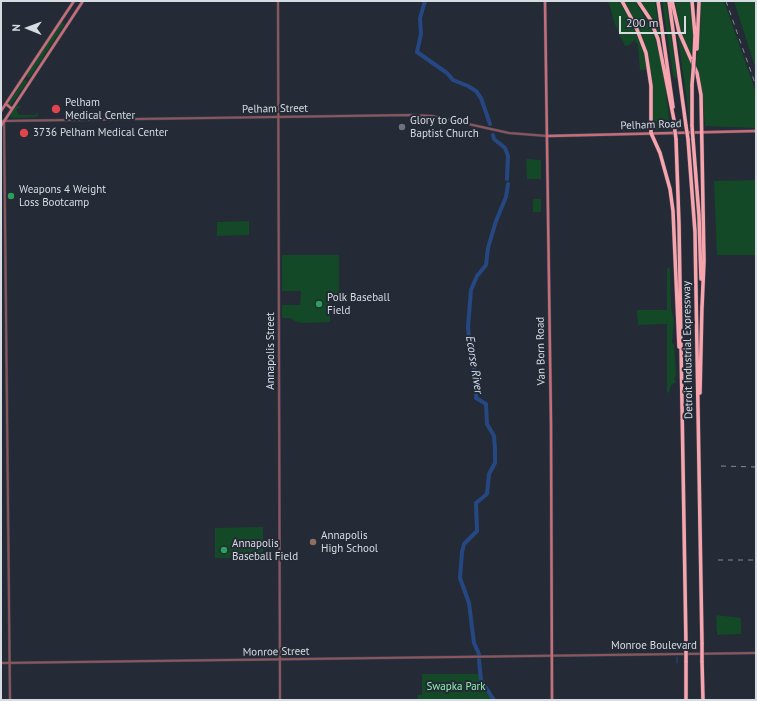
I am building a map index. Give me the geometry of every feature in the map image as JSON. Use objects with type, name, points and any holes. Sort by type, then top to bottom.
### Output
[{"type":"highway","points":[[622,1],[639,35],[648,61],[651,86],[651,133],[665,169],[672,199],[678,339],[681,366]]},
{"type":"highway","points":[[638,1],[650,19],[658,39],[674,122]]},
{"type":"highway","name":"Detroit Industrial Expressway","points":[[658,1],[676,139],[686,700]]},
{"type":"highway","name":"Detroit Industrial Expressway","points":[[669,1],[688,139],[694,232],[699,413],[703,700]]},
{"type":"highway","points":[[672,1],[679,32],[699,81],[702,132],[704,268],[699,413]]},
{"type":"highway","points":[[692,1],[695,35],[692,85],[692,126],[699,216],[702,308]]},
{"type":"highway","points":[[694,58],[698,36],[699,1]]},
{"type":"main road","points":[[1,111],[74,1]]},
{"type":"main road","points":[[1,126],[2,121],[83,1]]},
{"type":"main road","name":"Van Born Road","points":[[545,1],[551,424],[552,700]]},
{"type":"main road","points":[[6,104],[12,108]]},
{"type":"main road","name":"Pelham Road","points":[[547,136],[756,131]]},
{"type":"street","name":"Annapolis Street","points":[[278,1],[280,700]]},
{"type":"street","name":"Pelham Street","points":[[2,121],[422,115],[509,133],[547,136]]},
{"type":"street","points":[[2,121],[10,700]]},
{"type":"street","name":"Monroe Boulevard","points":[[552,655],[756,653]]},
{"type":"street","name":"Monroe Street","points":[[1,663],[552,655]]},
{"type":"green space","points":[[603,1],[620,1],[634,29],[644,54],[647,70],[640,70],[638,45],[634,40],[630,45],[625,46],[614,22],[609,3]]},
{"type":"green space","points":[[624,1],[635,1],[654,33],[664,75],[670,128],[668,130],[653,130],[652,90],[648,54],[643,38]]},
{"type":"green space","points":[[640,1],[655,1],[661,40],[652,21]]},
{"type":"green space","points":[[662,1],[666,1],[677,76],[675,79],[673,75]]},
{"type":"green space","points":[[675,1],[690,1],[693,33],[691,56],[680,29]]},
{"type":"green space","points":[[701,1],[724,1],[756,93],[756,128],[705,126],[702,91],[696,66],[701,23]]},
{"type":"green space","points":[[734,1],[756,1],[756,70]]},
{"type":"green space","points":[[61,23],[64,25],[30,77],[28,77],[27,74]]},
{"type":"green space","points":[[677,30],[691,61],[689,101],[690,123]]},
{"type":"green space","points":[[24,80],[27,82],[10,106],[8,104]]},
{"type":"green space","points":[[16,105],[21,107],[16,109],[19,115],[36,115],[38,112],[37,117],[12,118],[10,115]]},
{"type":"green space","points":[[526,159],[541,160],[541,179],[527,179]]},
{"type":"green space","points":[[756,180],[756,255],[717,255],[714,181]]},
{"type":"green space","points":[[533,199],[541,199],[541,212],[533,212]]},
{"type":"green space","points":[[249,221],[249,235],[217,236],[217,222]]},
{"type":"green space","points":[[282,255],[339,255],[339,293],[330,293],[330,322],[302,323],[290,318],[282,318],[282,305],[300,305],[301,291],[282,291]]},
{"type":"green space","points":[[670,267],[671,308],[674,321],[672,343],[674,344],[676,374],[674,379],[676,382],[671,385],[669,393],[667,392],[667,324],[638,325],[637,310],[667,310],[667,269]]},
{"type":"green space","points":[[263,527],[263,558],[215,558],[215,528]]},
{"type":"green space","points":[[716,615],[741,618],[741,634],[717,635]]},
{"type":"green space","name":"Swapka Park","points":[[422,674],[480,674],[486,691],[494,700],[418,700],[417,695],[422,695]]},
{"type":"waterway","name":"Ecorse River","points":[[425,1],[420,18],[421,34],[417,52],[447,73],[453,80],[476,91],[481,98],[490,124]]},
{"type":"waterway","name":"Ecorse River","points":[[493,135],[494,139],[505,148],[508,156],[507,179]]},
{"type":"waterway","name":"Ecorse River","points":[[479,654],[474,643],[469,603],[460,578],[462,552],[464,544],[477,531],[476,503],[487,494],[489,474],[495,463],[495,449],[494,436],[487,424],[486,404],[476,398],[477,377],[471,359],[468,327],[471,290],[477,276],[486,265],[488,248],[496,221],[506,197],[508,184]]},
{"type":"waterway","points":[[677,657],[677,663]]},
{"type":"waterway","name":"Ecorse River","points":[[479,660],[481,680],[494,700]]},
{"type":"railway","points":[[726,1],[756,86]]},
{"type":"railway","points":[[721,466],[756,467]]},
{"type":"railway","points":[[718,560],[756,560]]},
{"type":"place","name":"Pelham Medical Center","points":[[56,109]]},
{"type":"place","name":"Glory to God Baptist Church","points":[[402,127]]},
{"type":"place","name":"3736 Pelham Medical Center","points":[[24,133]]},
{"type":"place","name":"Weapons 4 Weight Loss Bootcamp","points":[[11,196]]},
{"type":"place","name":"Polk Baseball Field","points":[[319,304]]},
{"type":"place","name":"Annapolis High School","points":[[313,542]]},
{"type":"place","name":"Annapolis Baseball Field","points":[[224,550]]}]
